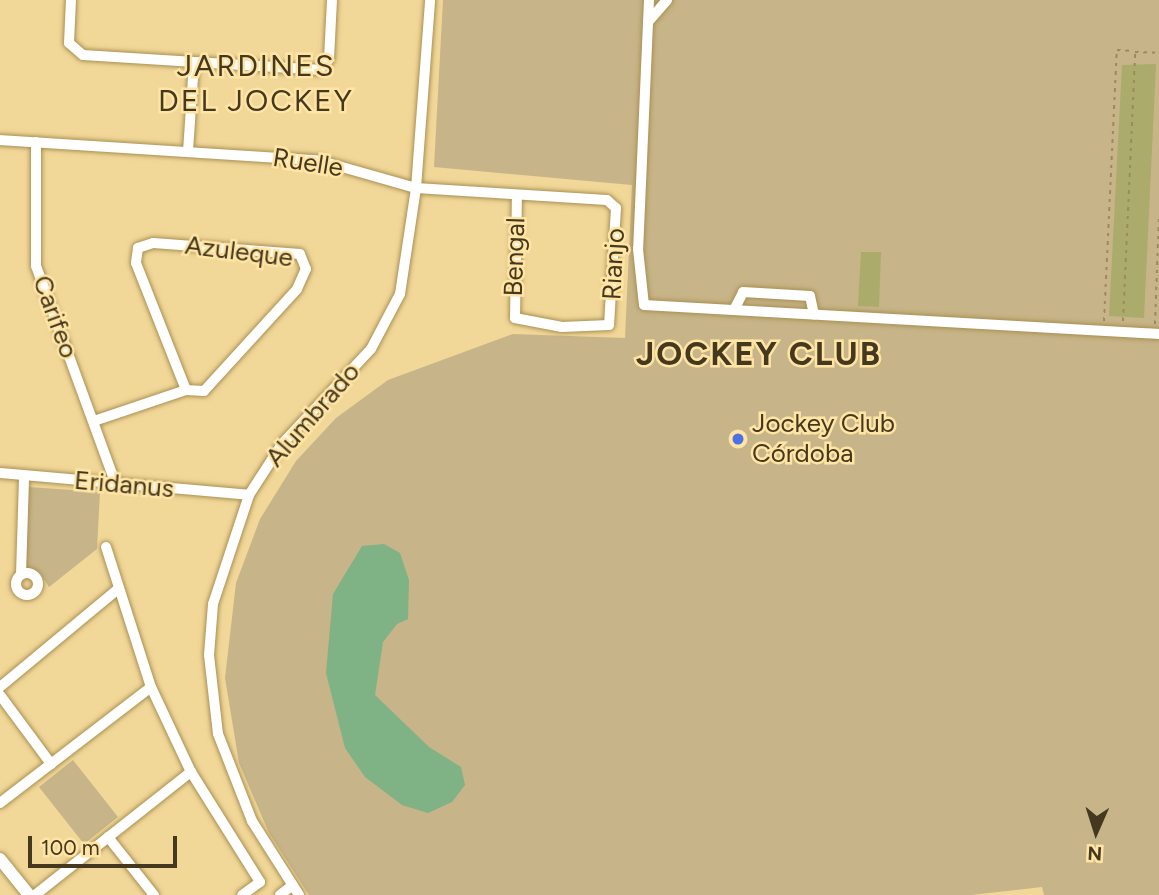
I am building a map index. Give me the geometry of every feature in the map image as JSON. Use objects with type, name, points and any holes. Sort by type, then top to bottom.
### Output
[{"type":"main road","points":[[0,859],[29,895]]},
{"type":"street","points":[[71,0],[69,43],[74,52],[194,62],[326,67],[332,0]]},
{"type":"street","name":"Alumbrado","points":[[296,890],[253,821],[228,767],[212,695],[213,604],[249,495],[282,444],[371,349],[394,310],[405,271],[416,188],[430,0]]},
{"type":"street","points":[[649,0],[638,249],[645,305],[1157,329]]},
{"type":"street","points":[[648,22],[667,0]]},
{"type":"street","points":[[188,151],[194,62]]},
{"type":"street","name":"Ruelle","points":[[0,140],[321,160],[416,188],[613,203]]},
{"type":"street","name":"Carifeo","points":[[36,142],[36,265],[116,485]]},
{"type":"street","name":"Bengal","points":[[517,195],[515,318],[562,327],[609,325]]},
{"type":"street","name":"Rianjo","points":[[609,325],[613,203]]},
{"type":"street","name":"Azuleque","points":[[93,421],[186,390],[204,391],[297,289],[306,269],[300,254],[153,243],[138,248],[135,263],[186,390]]},
{"type":"street","points":[[734,310],[743,292],[810,296],[814,315]]},
{"type":"street","name":"Eridanus","points":[[0,473],[249,495]]},
{"type":"street","points":[[21,574],[24,477]]},
{"type":"street","points":[[106,547],[117,590],[150,687],[191,772],[260,882],[242,895]]},
{"type":"street","points":[[0,688],[117,590]]},
{"type":"street","points":[[0,803],[150,687]]},
{"type":"street","points":[[0,695],[51,764]]},
{"type":"street","points":[[35,895],[191,772]]},
{"type":"street","points":[[108,837],[154,895]]},
{"type":"street","points":[[280,895],[296,890]]},
{"type":"path","points":[[1135,52],[1125,323],[1104,321],[1117,50],[1159,53]]},
{"type":"path","points":[[1157,329],[1159,214]]},
{"type":"path","points":[[1145,324],[1157,329]]},
{"type":"path","points":[[1157,329],[1159,324]]},
{"type":"shaded area","name":"Jockey Club Córdoba","points":[[443,0],[1159,0],[1159,895],[1044,895],[1042,887],[971,895],[309,895],[269,833],[239,763],[225,678],[236,583],[260,519],[296,461],[336,418],[388,380],[513,334],[625,338],[632,185],[434,167]]},
{"type":"shaded area","points":[[29,487],[100,492],[97,549],[49,587],[40,573],[25,567]]},
{"type":"shaded area","points":[[384,544],[400,553],[409,580],[408,619],[397,624],[383,642],[375,695],[429,747],[461,767],[465,785],[452,802],[428,813],[402,805],[365,777],[345,748],[326,673],[333,594],[362,546]]},
{"type":"shaded area","points":[[73,760],[118,817],[84,844],[39,787]]},
{"type":"building","points":[[1156,64],[1144,318],[1109,316],[1122,65]]},
{"type":"building","points":[[861,252],[881,252],[879,307],[858,306]]},
{"type":"place","name":"Jockey Club Córdoba","points":[[738,439]]},
{"type":"district","name":"JARDINES DEL JOCKEY","points":[[256,83]]},
{"type":"district","name":"JOCKEY CLUB","points":[[759,354]]}]
